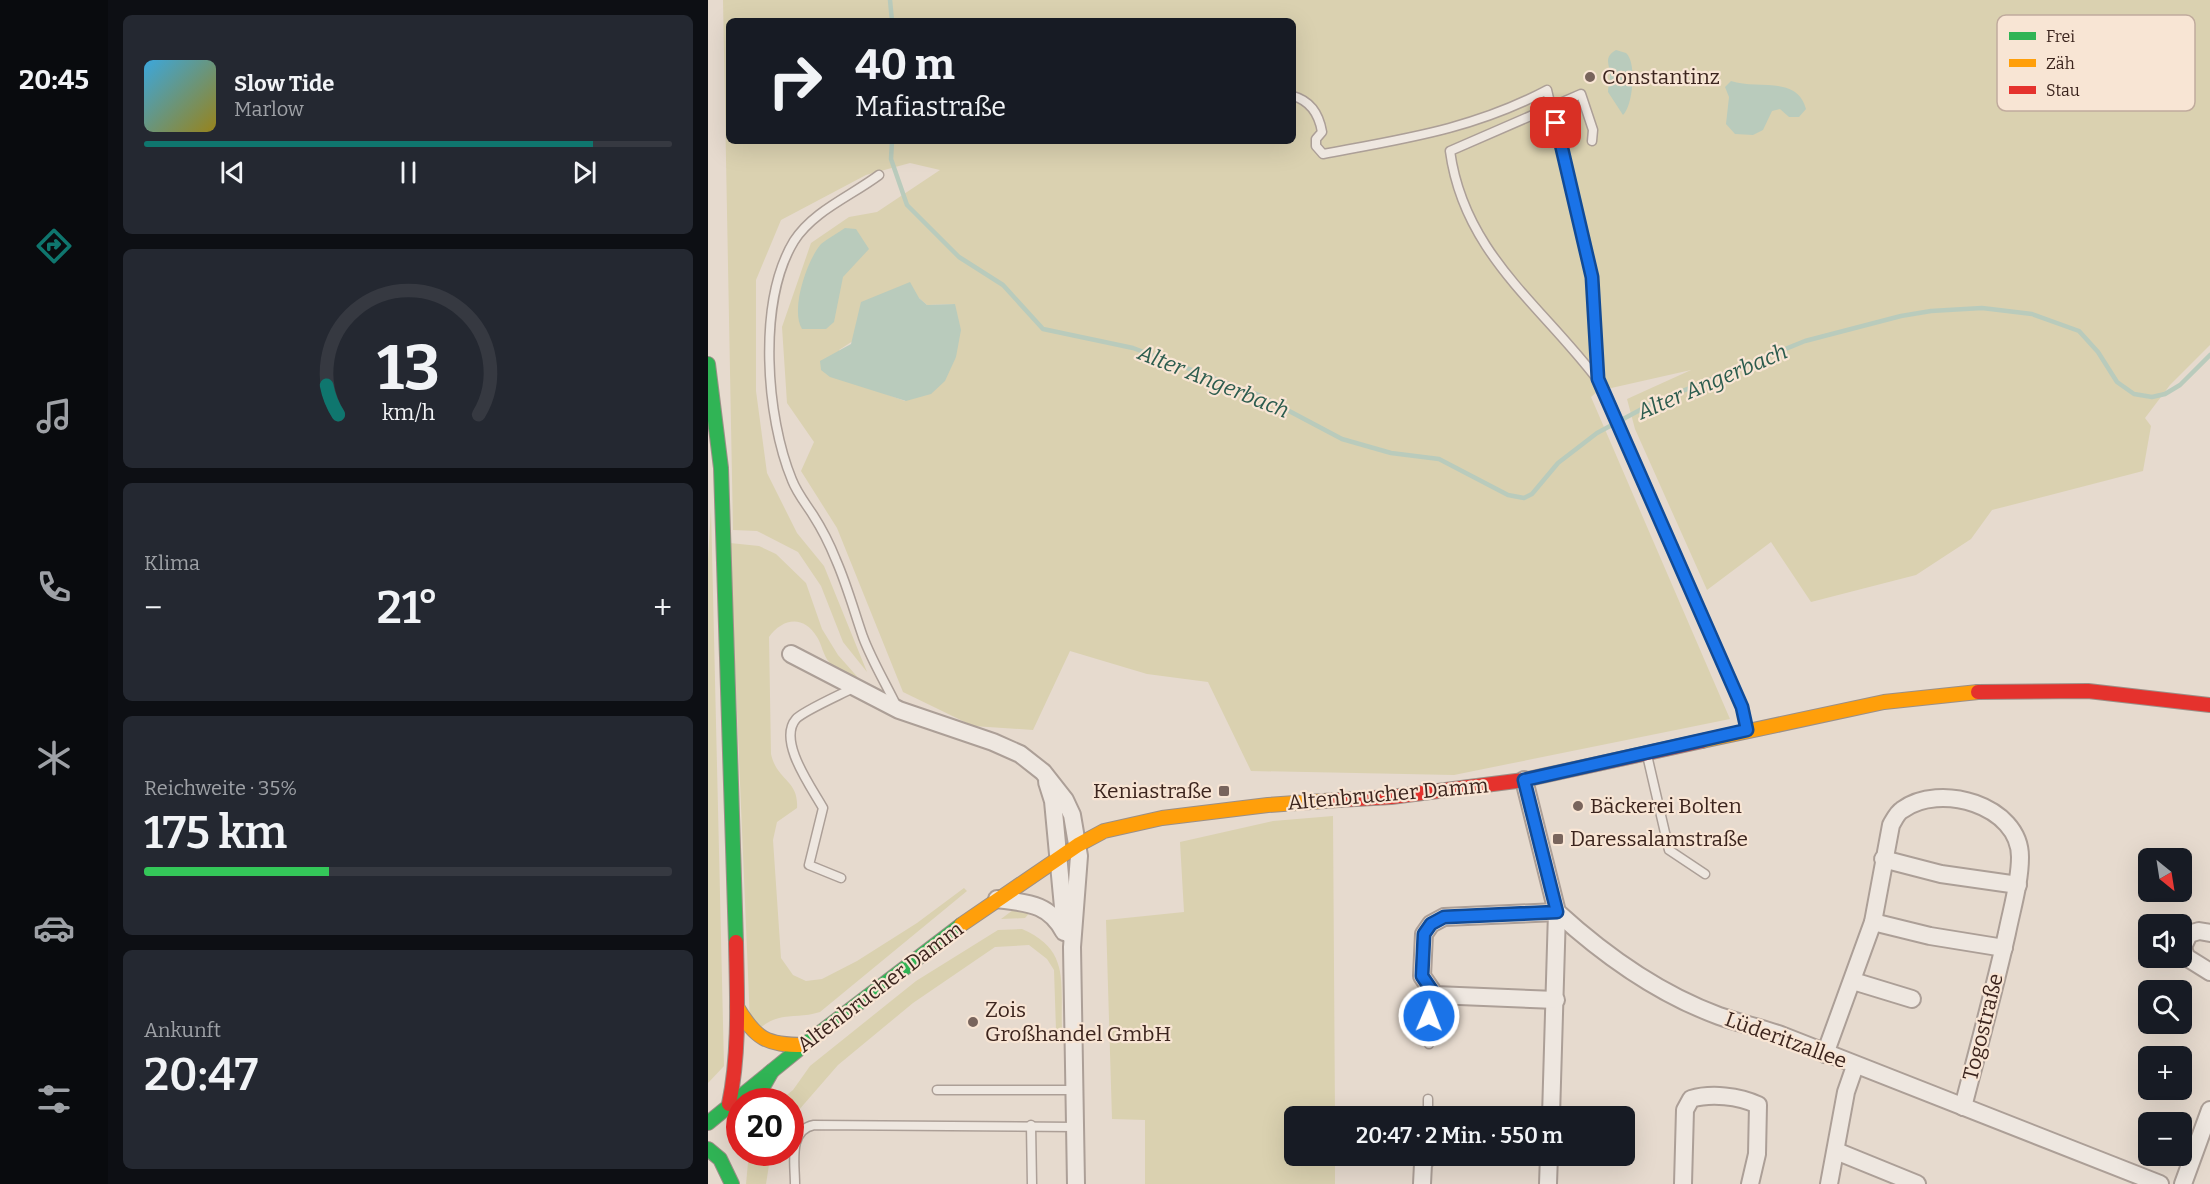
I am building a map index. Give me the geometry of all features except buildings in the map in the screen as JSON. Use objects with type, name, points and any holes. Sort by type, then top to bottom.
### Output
[{"type":"main road","points":[[708,364],[721,468],[737,1007],[732,1088]]},
{"type":"main road","name":"Altenbrucher Damm","points":[[750,1088],[916,957],[997,899],[1115,827],[1268,805],[1391,797],[1524,780],[1747,730],[1884,702],[1936,695],[2018,690],[2120,693],[2210,705]]},
{"type":"main road","name":"Altenbrucher Damm","points":[[1120,842],[1205,813]]},
{"type":"main road","name":"Altenbrucher Damm","points":[[1079,850],[1100,849]]},
{"type":"main road","points":[[737,1007],[759,1040],[776,1045],[804,1045]]},
{"type":"main road","points":[[762,1088],[772,1071]]},
{"type":"main road","name":"Altenbrucher Damm","points":[[708,1123],[726,1107]]},
{"type":"main road","points":[[708,1149],[720,1159],[732,1184]]},
{"type":"main road","points":[[737,1184],[740,1166]]},
{"type":"street","points":[[791,654],[899,710],[993,742],[1020,754],[1043,772],[1065,800],[1072,815],[1079,850],[1072,947],[1076,1184]]},
{"type":"street","points":[[1043,772],[1053,801],[1063,907],[1072,947]]},
{"type":"street","points":[[1524,780],[1557,912],[1551,1106]]},
{"type":"street","name":"Togostraße","points":[[1825,1054],[1853,981],[1872,922],[1891,825],[1900,811],[1917,801],[1961,799],[1995,813],[2013,827],[2020,856],[2018,885],[2004,948],[1964,1107]]},
{"type":"street","points":[[1883,859],[1941,874],[2018,885]]},
{"type":"street","points":[[997,899],[1042,907],[1057,919],[1072,947]]},
{"type":"street","points":[[1556,1000],[1435,995],[1422,976],[1424,934],[1431,924],[1444,917],[1557,912]]},
{"type":"street","name":"Lüderitzallee","points":[[1557,912],[1591,942],[1671,994],[1719,1016],[1781,1035],[2160,1184]]},
{"type":"street","name":"Togostraße","points":[[1872,922],[1930,936],[2004,948]]},
{"type":"street","points":[[2210,933],[2199,931],[2189,934],[2183,947],[2186,957],[2210,972]]},
{"type":"street","points":[[1853,981],[1912,999]]},
{"type":"street","points":[[1829,1184],[1846,1092],[1855,1066]]},
{"type":"street","points":[[1683,1184],[1685,1110],[1691,1099],[1702,1096],[1748,1100],[1758,1105],[1757,1154],[1750,1184]]},
{"type":"street","points":[[2183,1184],[2210,1110]]},
{"type":"street","points":[[1836,1151],[1917,1184]]},
{"type":"street","points":[[1422,1184],[1423,1166]]},
{"type":"street","points":[[1548,1184],[1549,1166]]},
{"type":"lane","points":[[1296,97],[1310,104],[1316,113],[1322,132],[1316,139],[1316,146],[1323,154],[1459,128],[1512,108],[1547,90],[1592,277],[1598,379],[1619,433],[1742,707],[1747,730]]},
{"type":"lane","points":[[1592,141],[1593,130],[1581,94],[1449,151],[1452,170],[1464,204],[1499,268],[1575,349],[1598,379]]},
{"type":"lane","points":[[879,175],[854,194],[810,220],[795,240],[782,264],[773,300],[770,364],[775,422],[782,453],[793,483],[836,558],[864,639],[899,710]]},
{"type":"lane","points":[[841,878],[809,865],[823,808],[790,748],[791,731],[796,719],[853,688]]},
{"type":"lane","points":[[1646,754],[1666,842],[1677,857],[1705,874]]},
{"type":"lane","points":[[1430,1044],[1429,1016],[1435,995]]},
{"type":"lane","points":[[937,1090],[1075,1090]]},
{"type":"lane","points":[[1428,1099],[1428,1106]]},
{"type":"lane","points":[[795,1184],[796,1138],[802,1129],[808,1126],[1031,1125],[1075,1127]]},
{"type":"lane","points":[[1031,1125],[1032,1184]]},
{"type":"shaded area","points":[[723,0],[2210,0],[2210,345],[2170,385],[2145,418],[2151,426],[2143,471],[1992,510],[1971,539],[1916,575],[1811,602],[1771,542],[1707,590],[1635,429],[1627,399],[1691,370],[1598,391],[1591,397],[1730,719],[1454,775],[1251,771],[1208,682],[1147,674],[1070,651],[1033,730],[973,726],[903,692],[837,528],[801,471],[814,442],[787,403],[782,327],[811,243],[849,217],[877,212],[940,170],[910,163],[866,175],[781,220],[756,280],[756,391],[767,473],[797,533],[824,566],[867,672],[843,642],[821,586],[798,552],[757,531],[733,530]],"holes":[[[919,298],[927,305],[955,304],[905,401],[869,388],[839,350]]]},
{"type":"shaded area","points":[[1616,50],[1626,53],[1632,65],[1633,74],[1629,103],[1623,115],[1608,92],[1610,77],[1608,59]]},
{"type":"shaded area","points":[[1731,81],[1785,88],[1801,98],[1806,109],[1799,117],[1789,117],[1780,109],[1772,111],[1763,130],[1753,135],[1735,134],[1726,124],[1729,97],[1725,87]]},
{"type":"shaded area","points":[[845,228],[856,229],[869,249],[843,277],[834,322],[826,329],[802,329],[799,321],[799,298],[810,261],[821,244]]},
{"type":"shaded area","points":[[910,282],[919,298],[927,305],[955,304],[961,330],[956,357],[945,381],[931,394],[906,401],[830,377],[821,370],[820,361],[851,344],[861,302]]},
{"type":"shaded area","points":[[711,508],[724,1066],[708,1083],[708,559]]},
{"type":"shaded area","points":[[730,543],[759,546],[776,554],[806,583],[822,629],[838,655],[861,681],[839,671],[832,665],[825,656],[817,637],[799,622],[780,626],[769,637],[771,754],[778,770],[795,792],[797,799],[797,808],[777,822],[773,840],[781,958],[793,975],[806,981],[822,979],[857,961],[917,923],[964,888],[967,891],[820,1012],[773,1020],[758,1030],[750,1022]]},
{"type":"shaded area","points":[[1333,816],[1335,1106],[1284,1106],[1284,1166],[1335,1166],[1335,1184],[1145,1184],[1145,1120],[1112,1119],[1106,920],[1184,912],[1180,842],[1273,821]]},
{"type":"shaded area","points":[[1013,910],[1032,910],[1025,918],[1001,919]]},
{"type":"shaded area","points":[[1022,929],[1038,937],[1049,947],[1060,970],[1062,1029],[1056,1030],[1054,970],[1047,959],[1029,945],[995,947],[913,1003],[838,1065],[804,1104],[804,1088],[794,1088],[810,1066],[916,981],[998,930]]},
{"type":"shaded area","points":[[748,1166],[769,1166],[766,1184],[746,1184]]},
{"type":"waterway","name":"Alter Angerbach","points":[[890,0],[892,18]]},
{"type":"waterway","name":"Alter Angerbach","points":[[892,144],[891,159],[907,205],[959,257],[1003,285],[1043,329],[1133,348],[1259,395],[1342,439],[1391,453],[1439,459],[1508,495],[1524,498],[1532,494],[1558,463],[1597,433],[1653,403],[1805,341],[1901,316],[1931,311],[1982,308],[2032,314],[2079,331],[2098,352],[2117,382],[2134,394],[2152,397],[2165,394],[2180,385],[2210,355]]},
{"type":"traffic: fast","points":[[708,364],[721,468],[736,942]]},
{"type":"traffic: fast","points":[[708,1123],[804,1045],[961,925]]},
{"type":"traffic: fast","points":[[762,1088],[772,1071]]},
{"type":"traffic: fast","points":[[708,1149],[720,1159],[732,1184]]},
{"type":"traffic: slow","points":[[1702,741],[1884,702],[1978,692]]},
{"type":"traffic: slow","points":[[961,925],[1078,845],[1104,831],[1162,818],[1268,805],[1338,800]]},
{"type":"traffic: slow","points":[[737,1007],[750,1026],[763,1038],[780,1044],[804,1045]]},
{"type":"traffic: jam","points":[[1978,692],[2088,691],[2210,705]]},
{"type":"traffic: jam","points":[[1338,800],[1391,797],[1524,780],[1702,741]]},
{"type":"traffic: jam","points":[[731,1088],[736,1044],[736,942]]},
{"type":"place","name":"Constantinz","points":[[1590,77]]},
{"type":"place","name":"Keniastraße","points":[[1224,791]]},
{"type":"place","name":"Bäckerei Bolten","points":[[1578,806]]},
{"type":"place","name":"Daressalamstraße","points":[[1558,839]]},
{"type":"place","name":"Zois Großhandel GmbH","points":[[973,1022]]},
{"type":"route","points":[[1429,1016],[1435,995],[1422,976],[1424,934],[1431,924],[1444,917],[1557,912],[1524,780],[1747,730],[1742,707],[1619,433],[1598,379],[1594,343],[1592,277],[1556,123]]}]
